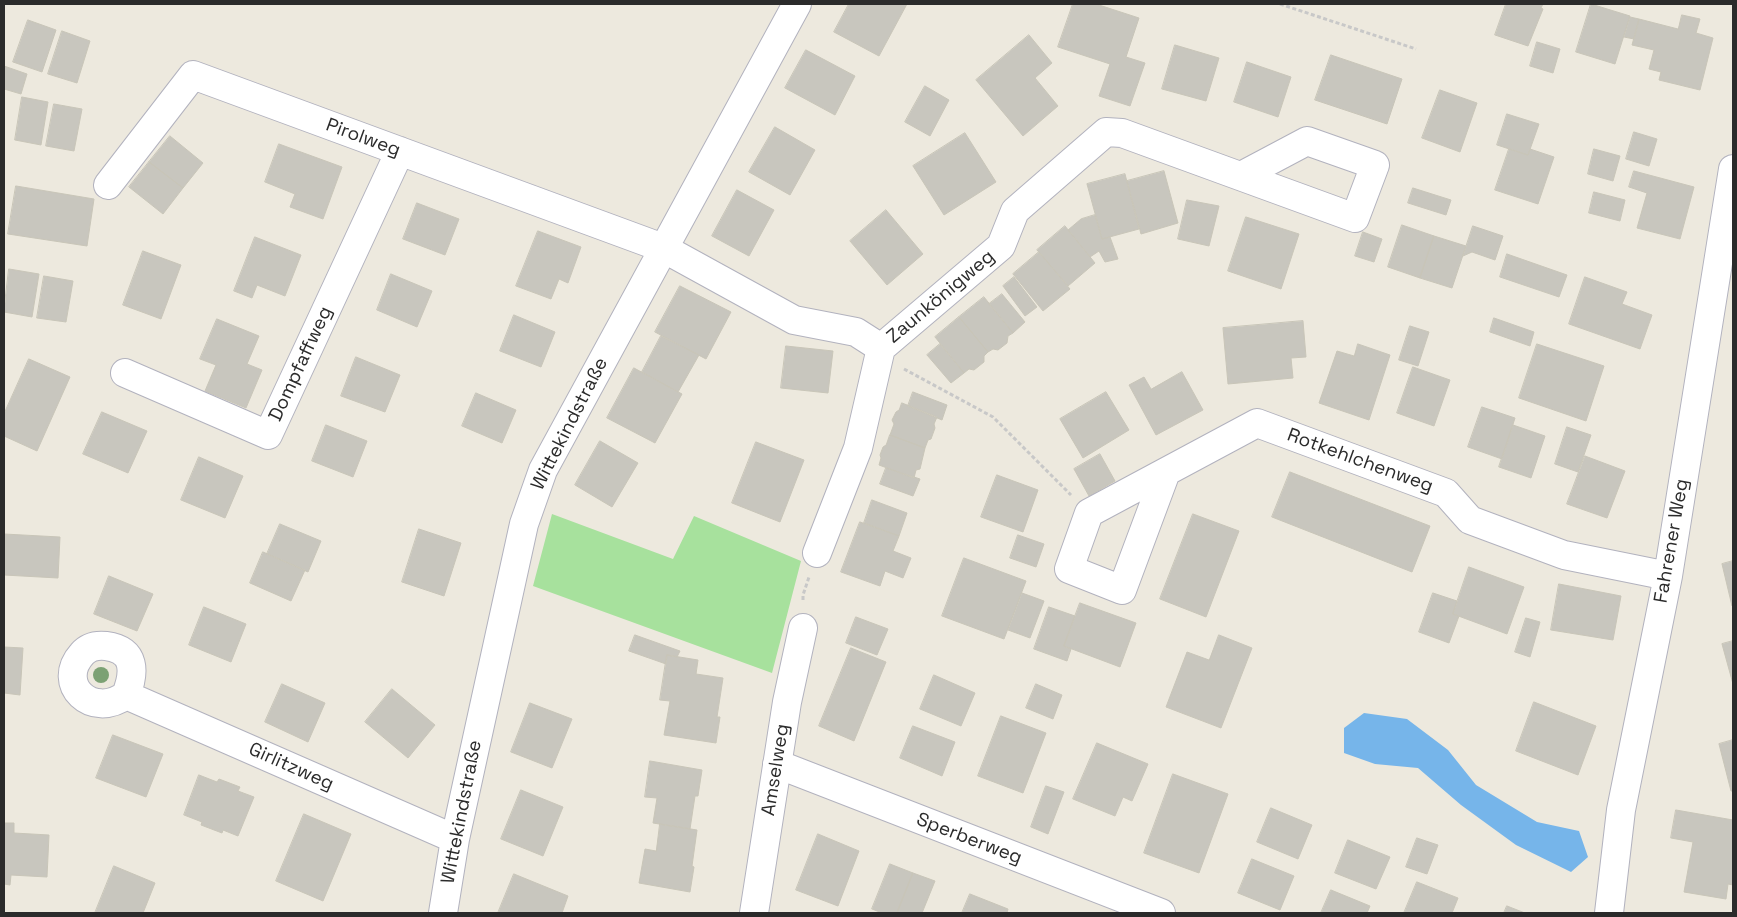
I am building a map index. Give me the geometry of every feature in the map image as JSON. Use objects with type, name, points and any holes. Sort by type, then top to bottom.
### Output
[{"type":"street","name":"Wittekindstraße","points":[[443,913],[455,839],[524,524],[543,470],[797,4]]},
{"type":"street","name":"Pirolweg","points":[[108,185],[193,75],[663,248]]},
{"type":"street","name":"Zaunkönigweg","points":[[817,553],[858,448],[881,348],[1001,246],[1016,211],[1106,132],[1122,133],[1240,176]]},
{"type":"street","name":"Dompfaffweg","points":[[125,373],[268,435],[400,151]]},
{"type":"street","name":"Fahrener Weg","points":[[1609,913],[1621,810],[1668,576],[1733,173]]},
{"type":"street","name":"Zaunkönigweg","points":[[663,248],[794,320],[856,332],[881,348]]},
{"type":"street","name":"Rotkehlchenweg","points":[[1089,513],[1257,423],[1446,493],[1470,520],[1564,555],[1668,576]]},
{"type":"street","points":[[1089,513],[1069,569],[1122,590],[1166,472]]},
{"type":"street","name":"Amselweg","points":[[754,913],[787,702],[804,628]]},
{"type":"street","name":"Girlitzweg","points":[[126,695],[455,839]]},
{"type":"street","name":"Sperberweg","points":[[777,764],[1161,913]]},
{"type":"path","points":[[1280,4],[1416,49]]},
{"type":"path","points":[[881,348],[888,360],[993,417],[1089,513]]},
{"type":"path","points":[[804,628],[802,595],[817,553]]},
{"type":"green space","points":[[552,514],[673,559],[694,516],[801,561],[772,673],[533,586]]},
{"type":"water","points":[[1364,713],[1407,719],[1448,750],[1476,785],[1537,822],[1579,831],[1588,857],[1571,872],[1516,845],[1461,805],[1418,768],[1375,764],[1344,753],[1344,728]]},
{"type":"building","points":[[849,4],[907,4],[879,56],[834,32]]},
{"type":"building","points":[[1073,4],[1096,4],[1139,18],[1126,57],[1145,63],[1130,106],[1099,96],[1110,64],[1058,47]]},
{"type":"building","points":[[1506,4],[1543,4],[1541,8],[1543,9],[1528,46],[1495,35]]},
{"type":"building","points":[[1591,4],[1630,16],[1615,64],[1576,52]]},
{"type":"building","points":[[1682,15],[1700,19],[1696,33],[1713,38],[1700,90],[1659,80],[1661,72],[1649,69],[1654,50],[1632,45],[1639,19],[1678,29]]},
{"type":"building","points":[[1630,17],[1639,19],[1634,39],[1624,37]]},
{"type":"building","points":[[28,20],[56,30],[42,72],[13,62]]},
{"type":"building","points":[[62,31],[90,41],[77,83],[48,74]]},
{"type":"building","points":[[1029,35],[1052,63],[1035,78],[1058,106],[1023,136],[976,80]]},
{"type":"building","points":[[1537,42],[1560,49],[1553,73],[1530,66]]},
{"type":"building","points":[[1175,45],[1219,58],[1206,101],[1162,89]]},
{"type":"building","points":[[806,50],[855,76],[835,115],[785,88]]},
{"type":"building","points":[[1331,55],[1402,79],[1387,124],[1315,100]]},
{"type":"building","points":[[1247,62],[1291,77],[1278,117],[1234,102]]},
{"type":"building","points":[[4,66],[27,74],[21,94],[4,89]]},
{"type":"building","points":[[925,86],[949,100],[930,136],[905,122]]},
{"type":"building","points":[[1440,90],[1477,103],[1460,152],[1422,138]]},
{"type":"building","points":[[22,97],[48,102],[41,145],[15,140]]},
{"type":"building","points":[[54,104],[82,109],[74,151],[46,146]]},
{"type":"building","points":[[1507,114],[1539,124],[1528,155],[1497,145]]},
{"type":"building","points":[[775,127],[815,150],[790,195],[749,172]]},
{"type":"building","points":[[1634,132],[1657,139],[1649,166],[1626,159]]},
{"type":"building","points":[[965,133],[996,182],[944,215],[913,166]]},
{"type":"building","points":[[170,136],[203,163],[183,188],[149,162]]},
{"type":"building","points":[[279,144],[342,167],[323,219],[290,207],[295,194],[265,182]]},
{"type":"building","points":[[1509,149],[1528,155],[1530,149],[1554,157],[1538,204],[1495,190]]},
{"type":"building","points":[[1594,149],[1620,156],[1613,181],[1588,174]]},
{"type":"building","points":[[149,162],[183,188],[163,214],[129,187]]},
{"type":"building","points":[[1164,171],[1178,223],[1141,234],[1127,181]]},
{"type":"building","points":[[1634,171],[1694,187],[1680,239],[1637,228],[1647,193],[1629,187]]},
{"type":"building","points":[[1125,174],[1139,229],[1102,239],[1087,184]]},
{"type":"building","points":[[16,186],[94,199],[87,246],[8,234]]},
{"type":"building","points":[[1413,188],[1451,200],[1446,215],[1408,203]]},
{"type":"building","points":[[737,190],[774,210],[749,256],[712,236]]},
{"type":"building","points":[[1594,192],[1625,200],[1620,221],[1589,213]]},
{"type":"building","points":[[1187,200],[1219,206],[1209,246],[1178,239]]},
{"type":"building","points":[[417,203],[459,219],[445,255],[403,239]]},
{"type":"building","points":[[886,210],[923,254],[887,285],[850,241]]},
{"type":"building","points":[[1095,215],[1102,239],[1110,237],[1118,259],[1105,262],[1099,251],[1090,257],[1068,230],[1081,219]]},
{"type":"building","points":[[1246,217],[1299,234],[1281,289],[1228,271]]},
{"type":"building","points":[[1402,225],[1434,236],[1420,278],[1388,267]]},
{"type":"building","points":[[1065,226],[1095,263],[1068,286],[1037,250]]},
{"type":"building","points":[[1473,226],[1503,236],[1495,260],[1472,252],[1463,256]]},
{"type":"building","points":[[538,231],[581,247],[568,283],[559,279],[551,299],[516,286]]},
{"type":"building","points":[[1363,232],[1382,239],[1374,262],[1355,256]]},
{"type":"building","points":[[1434,236],[1466,246],[1452,288],[1420,278]]},
{"type":"building","points":[[255,237],[301,255],[285,296],[257,285],[252,298],[234,291]]},
{"type":"building","points":[[143,251],[181,265],[161,319],[123,305]]},
{"type":"building","points":[[1039,252],[1070,289],[1043,311],[1013,274]]},
{"type":"building","points":[[1507,254],[1567,275],[1559,297],[1500,277]]},
{"type":"building","points":[[9,269],[39,274],[32,317],[4,312]]},
{"type":"building","points":[[391,274],[432,291],[417,327],[377,310]]},
{"type":"building","points":[[44,276],[73,281],[66,322],[37,318]]},
{"type":"building","points":[[1014,277],[1037,307],[1025,316],[1003,286]]},
{"type":"building","points":[[1585,277],[1627,292],[1622,304],[1652,315],[1640,349],[1569,324]]},
{"type":"building","points":[[680,286],[731,312],[706,359],[655,332]]},
{"type":"building","points":[[1002,294],[1025,322],[1013,333],[989,304]]},
{"type":"building","points":[[984,297],[1013,333],[1008,336],[1007,343],[998,350],[993,349],[988,352],[959,317]]},
{"type":"building","points":[[514,315],[555,332],[541,367],[500,351]]},
{"type":"building","points":[[959,317],[988,352],[984,356],[984,362],[974,370],[969,369],[964,373],[935,337]]},
{"type":"building","points":[[1494,318],[1534,332],[1530,346],[1490,332]]},
{"type":"building","points":[[217,319],[259,336],[247,364],[262,370],[246,408],[205,391],[216,365],[200,359]]},
{"type":"building","points":[[1303,321],[1306,357],[1291,358],[1293,378],[1228,384],[1223,328]]},
{"type":"building","points":[[1410,326],[1429,332],[1418,366],[1399,360]]},
{"type":"building","points":[[661,336],[699,355],[678,392],[642,372]]},
{"type":"building","points":[[940,344],[964,373],[951,383],[927,355]]},
{"type":"building","points":[[1358,344],[1390,355],[1369,420],[1319,403],[1337,351],[1354,356]]},
{"type":"building","points":[[1537,344],[1604,366],[1586,421],[1519,398]]},
{"type":"building","points":[[786,346],[833,351],[828,393],[781,388]]},
{"type":"building","points":[[356,357],[400,375],[385,412],[341,396]]},
{"type":"building","points":[[29,359],[70,377],[37,451],[4,436],[4,414]]},
{"type":"building","points":[[1413,367],[1450,380],[1434,426],[1397,413]]},
{"type":"building","points":[[634,368],[682,394],[655,443],[607,418]]},
{"type":"building","points":[[1182,372],[1203,410],[1156,435],[1129,385],[1144,377],[1151,389]]},
{"type":"building","points":[[913,392],[947,405],[942,420],[908,406]]},
{"type":"building","points":[[1106,392],[1129,430],[1083,458],[1060,419]]},
{"type":"building","points":[[476,393],[516,410],[502,443],[462,426]]},
{"type":"building","points":[[902,403],[937,417],[931,439],[928,440],[925,448],[890,435],[894,424],[892,420]]},
{"type":"building","points":[[1482,407],[1515,418],[1502,459],[1468,447]]},
{"type":"building","points":[[102,412],[147,431],[128,473],[83,454]]},
{"type":"building","points":[[326,425],[367,441],[353,477],[312,461]]},
{"type":"building","points":[[1513,425],[1545,436],[1531,478],[1499,467]]},
{"type":"building","points":[[1567,427],[1591,435],[1578,472],[1555,464]]},
{"type":"building","points":[[890,435],[925,448],[920,469],[916,470],[914,478],[879,465],[880,455]]},
{"type":"building","points":[[600,441],[638,463],[612,507],[575,485]]},
{"type":"building","points":[[756,442],[804,460],[780,522],[732,503]]},
{"type":"building","points":[[1100,454],[1115,481],[1089,496],[1074,469]]},
{"type":"building","points":[[1585,456],[1625,471],[1607,518],[1567,504]]},
{"type":"building","points":[[199,457],[243,476],[225,518],[181,500]]},
{"type":"building","points":[[886,468],[920,479],[913,496],[880,484]]},
{"type":"building","points":[[1290,472],[1430,526],[1412,572],[1272,517]]},
{"type":"building","points":[[997,475],[1038,490],[1023,532],[981,517]]},
{"type":"building","points":[[872,500],[907,513],[899,536],[864,523]]},
{"type":"building","points":[[1193,514],[1239,531],[1206,617],[1160,599]]},
{"type":"building","points":[[860,522],[899,536],[893,551],[911,558],[903,578],[885,571],[880,586],[841,572]]},
{"type":"building","points":[[280,524],[321,541],[308,572],[267,554]]},
{"type":"building","points":[[419,529],[461,543],[444,596],[402,582]]},
{"type":"building","points":[[4,534],[60,537],[58,578],[4,575]]},
{"type":"building","points":[[1018,535],[1044,544],[1036,567],[1010,558]]},
{"type":"building","points":[[263,552],[305,570],[291,601],[250,583]]},
{"type":"building","points":[[964,558],[1026,581],[1004,639],[942,616]]},
{"type":"building","points":[[1733,561],[1733,606],[1732,606],[1722,564]]},
{"type":"building","points":[[1469,567],[1524,587],[1507,634],[1453,614]]},
{"type":"building","points":[[109,576],[153,594],[137,631],[94,614]]},
{"type":"building","points":[[1559,584],[1621,596],[1613,640],[1551,630]]},
{"type":"building","points":[[1022,593],[1044,601],[1030,638],[1008,630]]},
{"type":"building","points":[[1433,593],[1457,601],[1453,614],[1459,616],[1449,643],[1419,632]]},
{"type":"building","points":[[1080,603],[1136,623],[1120,667],[1064,646]]},
{"type":"building","points":[[204,607],[246,624],[231,662],[189,645]]},
{"type":"building","points":[[1049,607],[1075,616],[1064,646],[1071,649],[1067,661],[1034,649]]},
{"type":"building","points":[[856,617],[888,629],[877,655],[846,643]]},
{"type":"building","points":[[1526,618],[1540,622],[1530,657],[1515,652]]},
{"type":"building","points":[[635,635],[680,651],[677,657],[667,655],[666,664],[629,651]]},
{"type":"building","points":[[1219,635],[1252,648],[1221,728],[1166,707],[1187,652],[1209,660]]},
{"type":"building","points":[[1733,641],[1733,684],[1722,644]]},
{"type":"building","points":[[4,647],[23,648],[20,695],[4,693]]},
{"type":"building","points":[[851,648],[886,662],[854,741],[819,726]]},
{"type":"building","points":[[667,655],[698,660],[696,674],[723,678],[717,717],[720,717],[716,743],[664,735],[670,701],[660,700]]},
{"type":"building","points":[[934,675],[975,693],[961,726],[920,709]]},
{"type":"building","points":[[282,684],[325,703],[308,742],[265,722]]},
{"type":"building","points":[[1036,684],[1062,695],[1053,719],[1026,708]]},
{"type":"building","points":[[392,689],[435,725],[408,758],[365,722]]},
{"type":"building","points":[[1534,702],[1596,726],[1578,775],[1516,751]]},
{"type":"building","points":[[530,703],[572,719],[552,768],[511,752]]},
{"type":"building","points":[[1001,716],[1046,733],[1023,793],[978,776]]},
{"type":"building","points":[[913,726],[955,742],[942,776],[900,758]]},
{"type":"building","points":[[113,735],[163,754],[146,797],[96,778]]},
{"type":"building","points":[[1733,740],[1733,791],[1731,791],[1719,744]]},
{"type":"building","points":[[1097,743],[1148,764],[1132,801],[1123,797],[1115,816],[1073,799]]},
{"type":"building","points":[[650,761],[702,770],[698,796],[695,796],[690,829],[653,823],[657,798],[645,797]]},
{"type":"building","points":[[1173,774],[1228,794],[1199,873],[1144,853]]},
{"type":"building","points":[[199,775],[217,782],[219,779],[240,787],[238,791],[254,797],[238,836],[223,830],[222,833],[201,825],[202,822],[184,815]]},
{"type":"building","points":[[1046,786],[1064,792],[1048,834],[1031,827]]},
{"type":"building","points":[[521,790],[563,807],[543,856],[501,839]]},
{"type":"building","points":[[1271,808],[1312,825],[1298,859],[1257,842]]},
{"type":"building","points":[[1676,810],[1733,820],[1733,885],[1728,884],[1726,899],[1684,892],[1693,842],[1671,838]]},
{"type":"building","points":[[304,814],[351,834],[323,901],[276,881]]},
{"type":"building","points":[[4,823],[14,823],[14,833],[49,835],[47,877],[11,875],[10,885],[4,884]]},
{"type":"building","points":[[660,824],[697,830],[690,892],[639,883],[645,849],[656,851]]},
{"type":"building","points":[[818,834],[859,851],[838,906],[796,890]]},
{"type":"building","points":[[1417,838],[1438,845],[1427,874],[1406,867]]},
{"type":"building","points":[[1348,840],[1390,857],[1376,889],[1335,873]]},
{"type":"building","points":[[1252,859],[1294,876],[1280,910],[1238,893]]},
{"type":"building","points":[[890,864],[913,873],[897,913],[882,913],[872,909]]},
{"type":"building","points":[[114,866],[155,883],[143,913],[95,913]]},
{"type":"building","points":[[913,873],[935,881],[922,913],[897,913]]},
{"type":"building","points":[[514,874],[568,896],[562,913],[498,913]]},
{"type":"building","points":[[1417,882],[1458,898],[1452,913],[1404,913]]},
{"type":"building","points":[[1331,890],[1370,906],[1367,913],[1321,913]]},
{"type":"building","points":[[970,894],[1008,909],[1007,913],[962,913]]},
{"type":"building","points":[[1507,906],[1525,913],[1504,913]]}]
